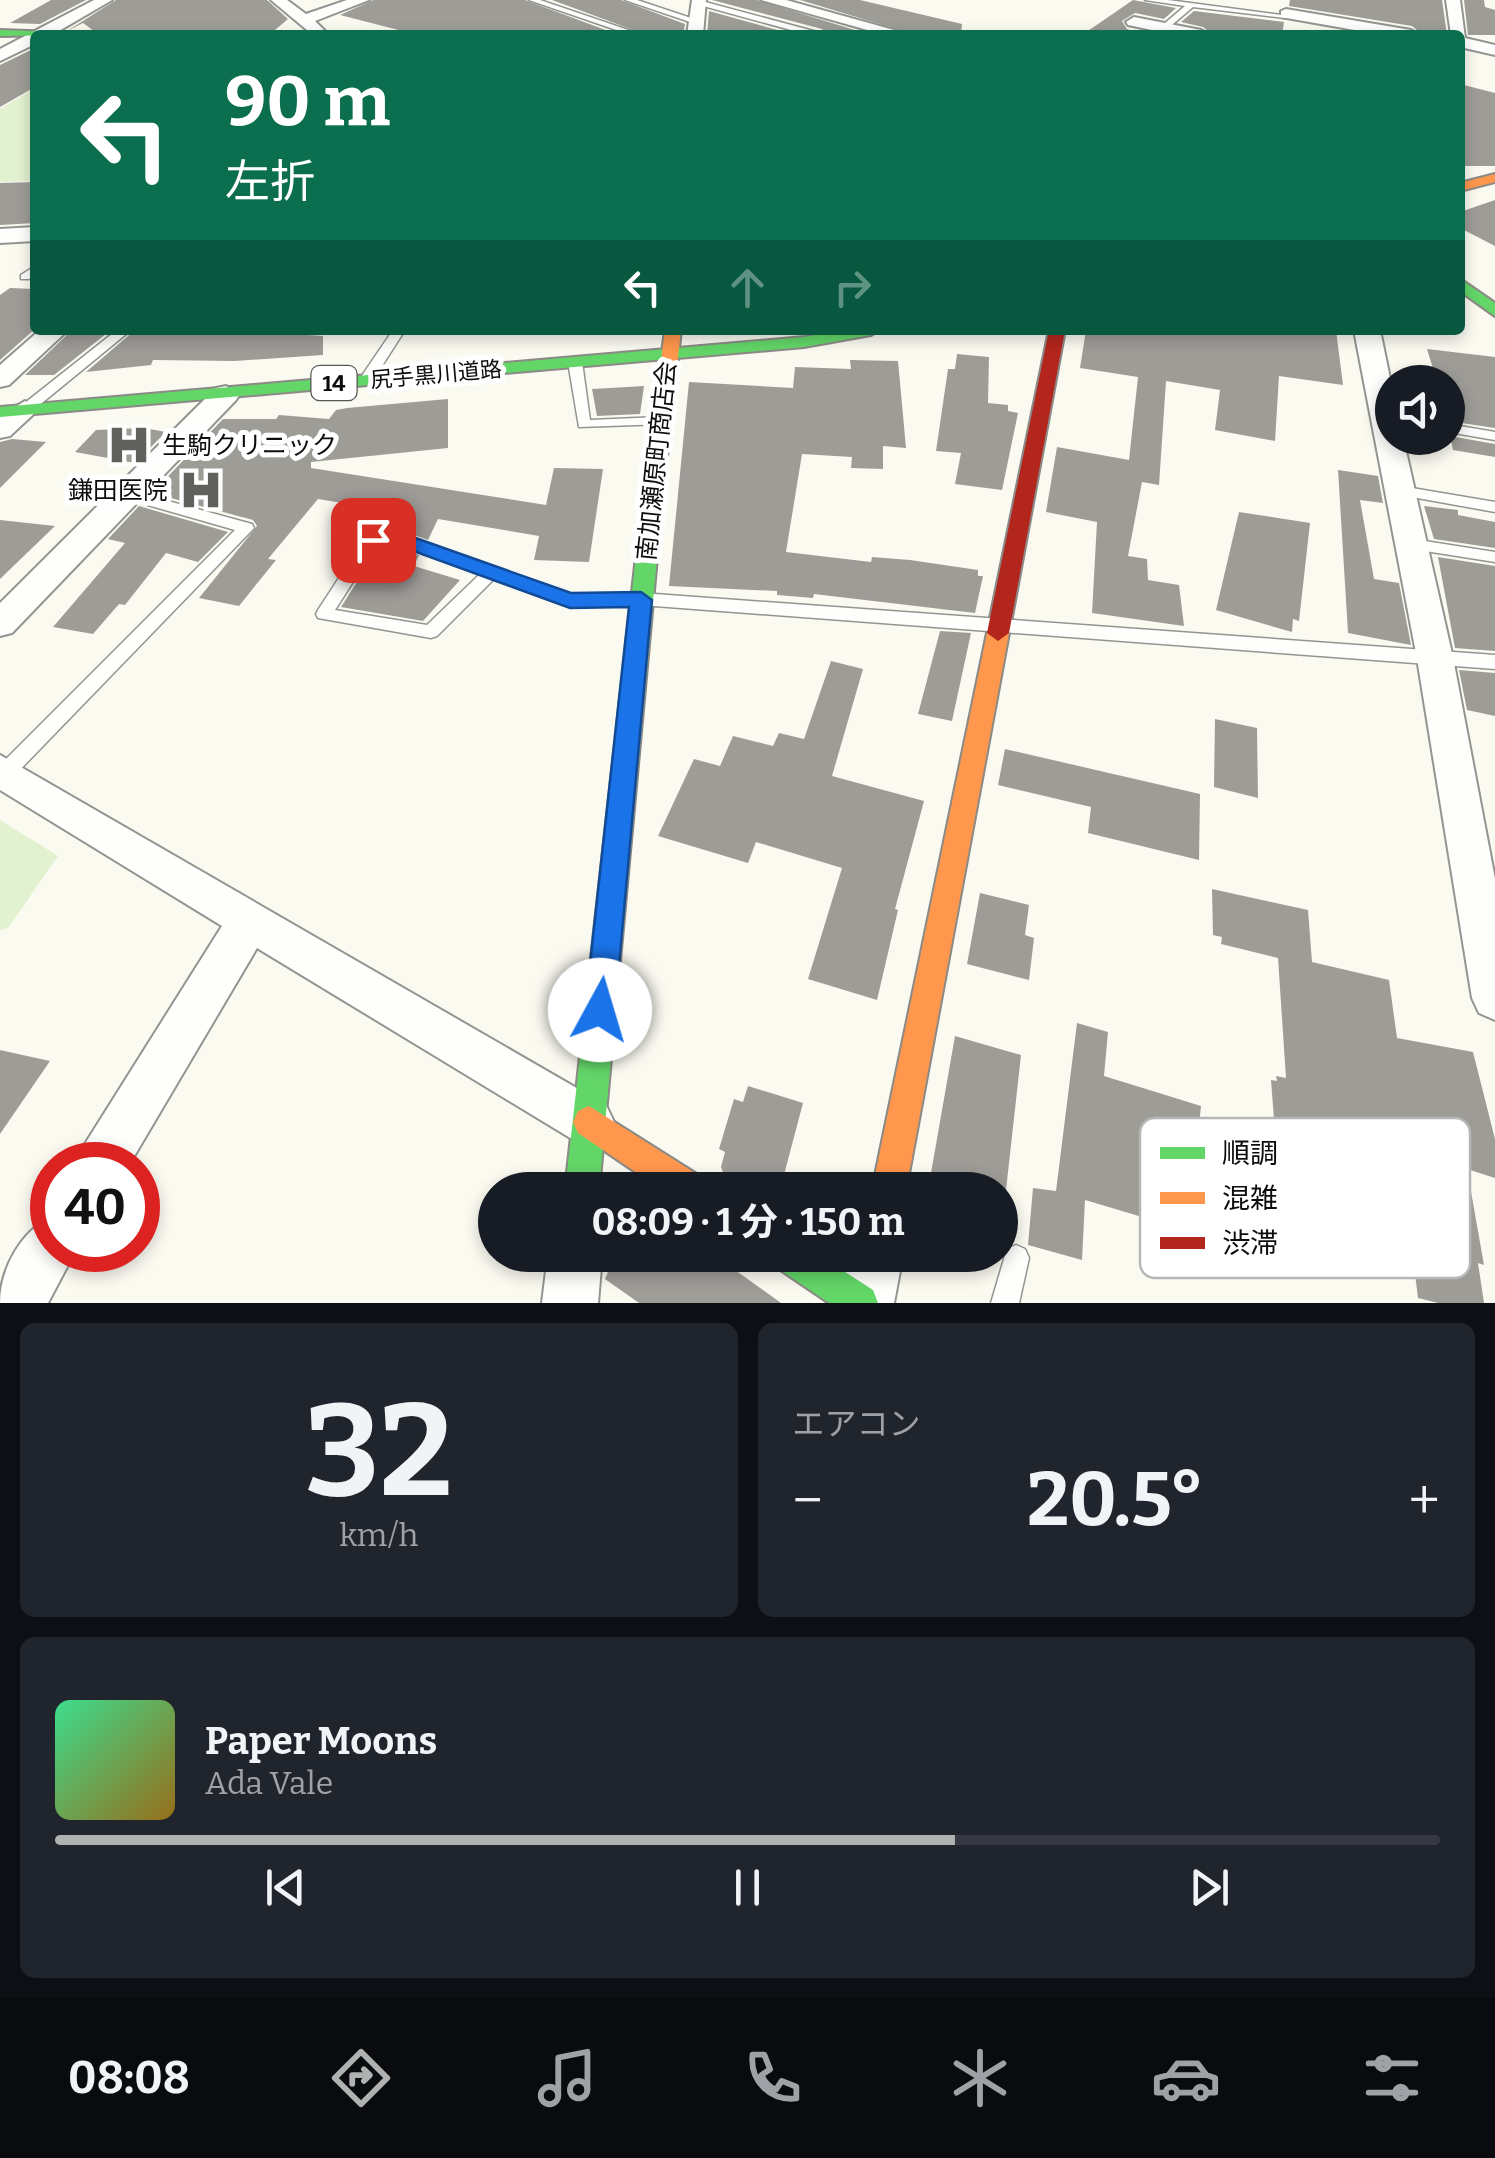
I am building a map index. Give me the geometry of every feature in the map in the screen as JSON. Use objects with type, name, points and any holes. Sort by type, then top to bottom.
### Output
[{"type":"street","points":[[50,30],[105,0]]},
{"type":"street","points":[[278,0],[317,30]]},
{"type":"street","points":[[304,20],[362,0]]},
{"type":"street","points":[[768,0],[885,30]]},
{"type":"street","points":[[1453,0],[1451,8],[1457,30]]},
{"type":"street","points":[[696,28],[699,1]]},
{"type":"street","points":[[1284,8],[1387,30]]},
{"type":"street","points":[[1134,22],[1156,30]]},
{"type":"street","points":[[0,33],[30,35]]},
{"type":"street","points":[[0,56],[30,41]]},
{"type":"street","points":[[1465,41],[1495,50]]},
{"type":"street","points":[[1465,187],[1495,178]]},
{"type":"street","points":[[0,236],[30,234]]},
{"type":"street","points":[[1465,291],[1489,323]]},
{"type":"street","points":[[0,379],[50,335]]},
{"type":"street","name":"尻手黒川道路","points":[[13,411],[576,362],[670,342],[804,342],[843,335]]},
{"type":"street","points":[[893,1172],[1056,335]]},
{"type":"street","points":[[1368,335],[1376,365]]},
{"type":"street","name":"南加瀬原町商店会","points":[[584,1172],[670,342]]},
{"type":"street","points":[[0,624],[16,590],[128,494],[226,394]]},
{"type":"street","points":[[0,430],[13,411]]},
{"type":"street","points":[[1395,455],[1489,936],[1495,998]]},
{"type":"street","points":[[2,772],[589,1122],[663,1172]]},
{"type":"street","points":[[115,1142],[250,920]]},
{"type":"street","points":[[17,1303],[35,1272]]},
{"type":"street","points":[[570,1303],[573,1272]]},
{"type":"street","points":[[815,1272],[863,1303],[871,1272]]},
{"type":"lane","points":[[533,0],[624,30]]},
{"type":"lane","points":[[554,7],[578,0]]},
{"type":"lane","points":[[629,0],[696,28]]},
{"type":"lane","points":[[1149,0],[1190,6],[1284,8]]},
{"type":"lane","points":[[1220,0],[1284,8]]},
{"type":"lane","points":[[699,1],[800,30]]},
{"type":"lane","points":[[1160,30],[1190,6]]},
{"type":"lane","points":[[13,411],[118,335]]},
{"type":"lane","points":[[366,380],[397,335]]},
{"type":"lane","points":[[576,362],[584,424],[660,421]]},
{"type":"lane","points":[[1465,431],[1495,436]]},
{"type":"lane","points":[[1400,490],[1495,506]]},
{"type":"lane","points":[[2,772],[246,528],[128,494]]},
{"type":"lane","points":[[492,572],[431,632],[324,614],[373,540],[390,535],[492,572],[570,601],[641,600],[1495,662]]},
{"type":"lane","points":[[1412,544],[1495,557]]},
{"type":"lane","points":[[1005,1303],[1013,1272]]},
{"type":"green space","points":[[30,91],[30,181],[0,182],[0,109]]},
{"type":"green space","points":[[0,820],[58,856],[8,928],[0,930]]},
{"type":"building","points":[[51,0],[86,0],[40,24],[10,23]]},
{"type":"building","points":[[116,0],[267,0],[288,19],[275,30],[93,30],[83,23],[69,30]]},
{"type":"building","points":[[373,0],[525,0],[606,30],[398,30],[340,15]]},
{"type":"building","points":[[552,0],[621,0],[685,24],[684,30],[633,30]]},
{"type":"building","points":[[712,0],[757,0],[855,30],[822,29]]},
{"type":"building","points":[[800,0],[860,0],[962,24],[961,30],[899,30]]},
{"type":"building","points":[[1133,0],[1176,8],[1164,19],[1135,13],[1122,21],[1130,30],[1089,30]]},
{"type":"building","points":[[1290,0],[1442,0],[1446,30],[1417,30],[1412,26],[1289,6]]},
{"type":"building","points":[[1464,0],[1484,0],[1485,7],[1495,10],[1495,35],[1468,35]]},
{"type":"building","points":[[709,11],[777,30],[707,30]]},
{"type":"building","points":[[1194,11],[1284,22],[1283,30],[1207,30],[1181,22]]},
{"type":"building","points":[[30,50],[30,90],[0,107],[0,65]]},
{"type":"building","points":[[1465,85],[1495,93],[1495,166],[1465,166]]},
{"type":"building","points":[[30,182],[30,223],[0,225],[0,183]]},
{"type":"building","points":[[1495,200],[1495,246],[1465,231],[1465,210]]},
{"type":"building","points":[[10,288],[30,289],[30,333],[0,360],[0,295]]},
{"type":"building","points":[[67,335],[105,335],[54,375],[25,375]]},
{"type":"building","points":[[129,335],[323,336],[323,355],[235,361],[153,360],[151,365],[86,372]]},
{"type":"building","points":[[1085,335],[1337,335],[1343,385],[1279,376],[1275,441],[1215,430],[1220,390],[1166,381],[1159,485],[1142,482],[1128,556],[1147,559],[1148,580],[1179,585],[1184,626],[1092,613],[1097,522],[1046,512],[1057,447],[1129,460],[1138,377],[1080,368]]},
{"type":"building","points":[[1427,349],[1495,357],[1495,428],[1465,424],[1465,365],[1432,365]]},
{"type":"building","points":[[957,354],[989,357],[988,403],[1008,405],[1008,411],[1018,413],[1002,490],[955,484],[961,453],[936,451],[948,369],[955,369]]},
{"type":"building","points":[[850,360],[898,361],[906,448],[883,446],[883,469],[851,468],[852,457],[802,454],[786,552],[871,562],[872,557],[910,560],[978,570],[978,576],[983,576],[975,613],[814,594],[813,598],[777,595],[777,591],[669,586],[689,382],[793,388],[795,367],[851,369]]},
{"type":"building","points":[[644,386],[640,414],[597,416],[592,389]]},
{"type":"building","points":[[448,399],[448,448],[311,462],[311,468],[546,505],[554,468],[603,469],[589,562],[534,560],[539,536],[438,519],[428,540],[389,526],[397,512],[318,499],[268,559],[276,560],[239,606],[199,598],[257,526],[253,520],[152,493],[223,419],[276,419],[279,415],[329,419],[336,410],[347,408]]},
{"type":"building","name":"生駒クリニック","points":[[144,428],[166,432],[135,463],[75,452],[96,430]]},
{"type":"building","points":[[1465,439],[1495,444],[1495,457],[1465,452]]},
{"type":"building","points":[[0,442],[46,442],[0,488]]},
{"type":"building","points":[[1338,470],[1378,476],[1383,503],[1360,500],[1374,579],[1399,583],[1411,645],[1348,633]]},
{"type":"building","points":[[139,506],[228,532],[198,562],[166,553],[125,605],[119,604],[93,634],[53,627],[125,543],[108,539]]},
{"type":"building","points":[[1424,506],[1458,510],[1458,515],[1495,522],[1495,548],[1434,539]]},
{"type":"building","points":[[1239,512],[1310,523],[1299,621],[1293,619],[1292,632],[1216,610]]},
{"type":"building","points":[[0,520],[55,526],[0,579]]},
{"type":"building","points":[[389,544],[419,555],[414,566],[460,580],[423,621],[341,607],[380,546]]},
{"type":"building","points":[[1438,557],[1495,566],[1495,651],[1455,648]]},
{"type":"building","points":[[940,631],[971,633],[952,721],[918,714]]},
{"type":"building","points":[[831,661],[863,669],[832,776],[924,801],[895,909],[898,910],[877,1000],[808,979],[842,868],[756,842],[748,863],[658,836],[694,759],[720,766],[733,736],[773,746],[779,733],[804,739]]},
{"type":"building","points":[[1459,670],[1495,673],[1495,716],[1467,710]]},
{"type":"building","points":[[1215,719],[1257,728],[1258,798],[1214,787]]},
{"type":"building","points":[[1005,749],[1200,794],[1199,860],[1088,833],[1091,807],[998,785]]},
{"type":"building","points":[[1212,889],[1308,910],[1312,962],[1389,980],[1397,1038],[1473,1052],[1495,1139],[1495,1178],[1470,1170],[1470,1118],[1274,1118],[1271,1080],[1277,1081],[1276,1076],[1286,1078],[1278,958],[1221,944],[1222,937],[1213,935]]},
{"type":"building","points":[[980,893],[1029,905],[1025,935],[1034,938],[1029,980],[967,964]]},
{"type":"building","points":[[1077,1023],[1108,1032],[1104,1076],[1201,1106],[1200,1118],[1140,1118],[1140,1216],[1085,1200],[1082,1260],[1028,1245],[1033,1188],[1056,1191]]},
{"type":"building","points":[[955,1036],[1021,1055],[1008,1172],[931,1172]]},
{"type":"building","points":[[0,1050],[50,1061],[0,1134]]},
{"type":"building","points":[[748,1086],[803,1103],[785,1172],[723,1172],[725,1152],[719,1149],[734,1099],[743,1102]]},
{"type":"building","points":[[1470,1186],[1484,1265],[1478,1263],[1484,1303],[1438,1303],[1418,1298],[1415,1278],[1470,1278]]},
{"type":"building","points":[[608,1272],[738,1272],[781,1303],[639,1303],[605,1279]]},
{"type":"traffic: fast","points":[[0,33],[30,34]]},
{"type":"traffic: fast","points":[[1465,288],[1495,311]]},
{"type":"traffic: fast","points":[[0,412],[804,342],[843,335]]},
{"type":"traffic: fast","points":[[584,1172],[652,503]]},
{"type":"traffic: fast","points":[[814,1272],[860,1303]]},
{"type":"traffic: slow","points":[[1465,186],[1495,178]]},
{"type":"traffic: slow","points":[[652,503],[672,335]]},
{"type":"traffic: slow","points":[[893,1172],[998,633]]},
{"type":"traffic: slow","points":[[589,1122],[664,1172]]},
{"type":"traffic: jam","points":[[998,633],[1056,335]]},
{"type":"place","name":"生駒クリニック","points":[[129,445]]},
{"type":"place","name":"鎌田医院","points":[[201,490]]},
{"type":"route","points":[[373,540],[390,535],[570,601],[641,600],[600,1010]]}]
